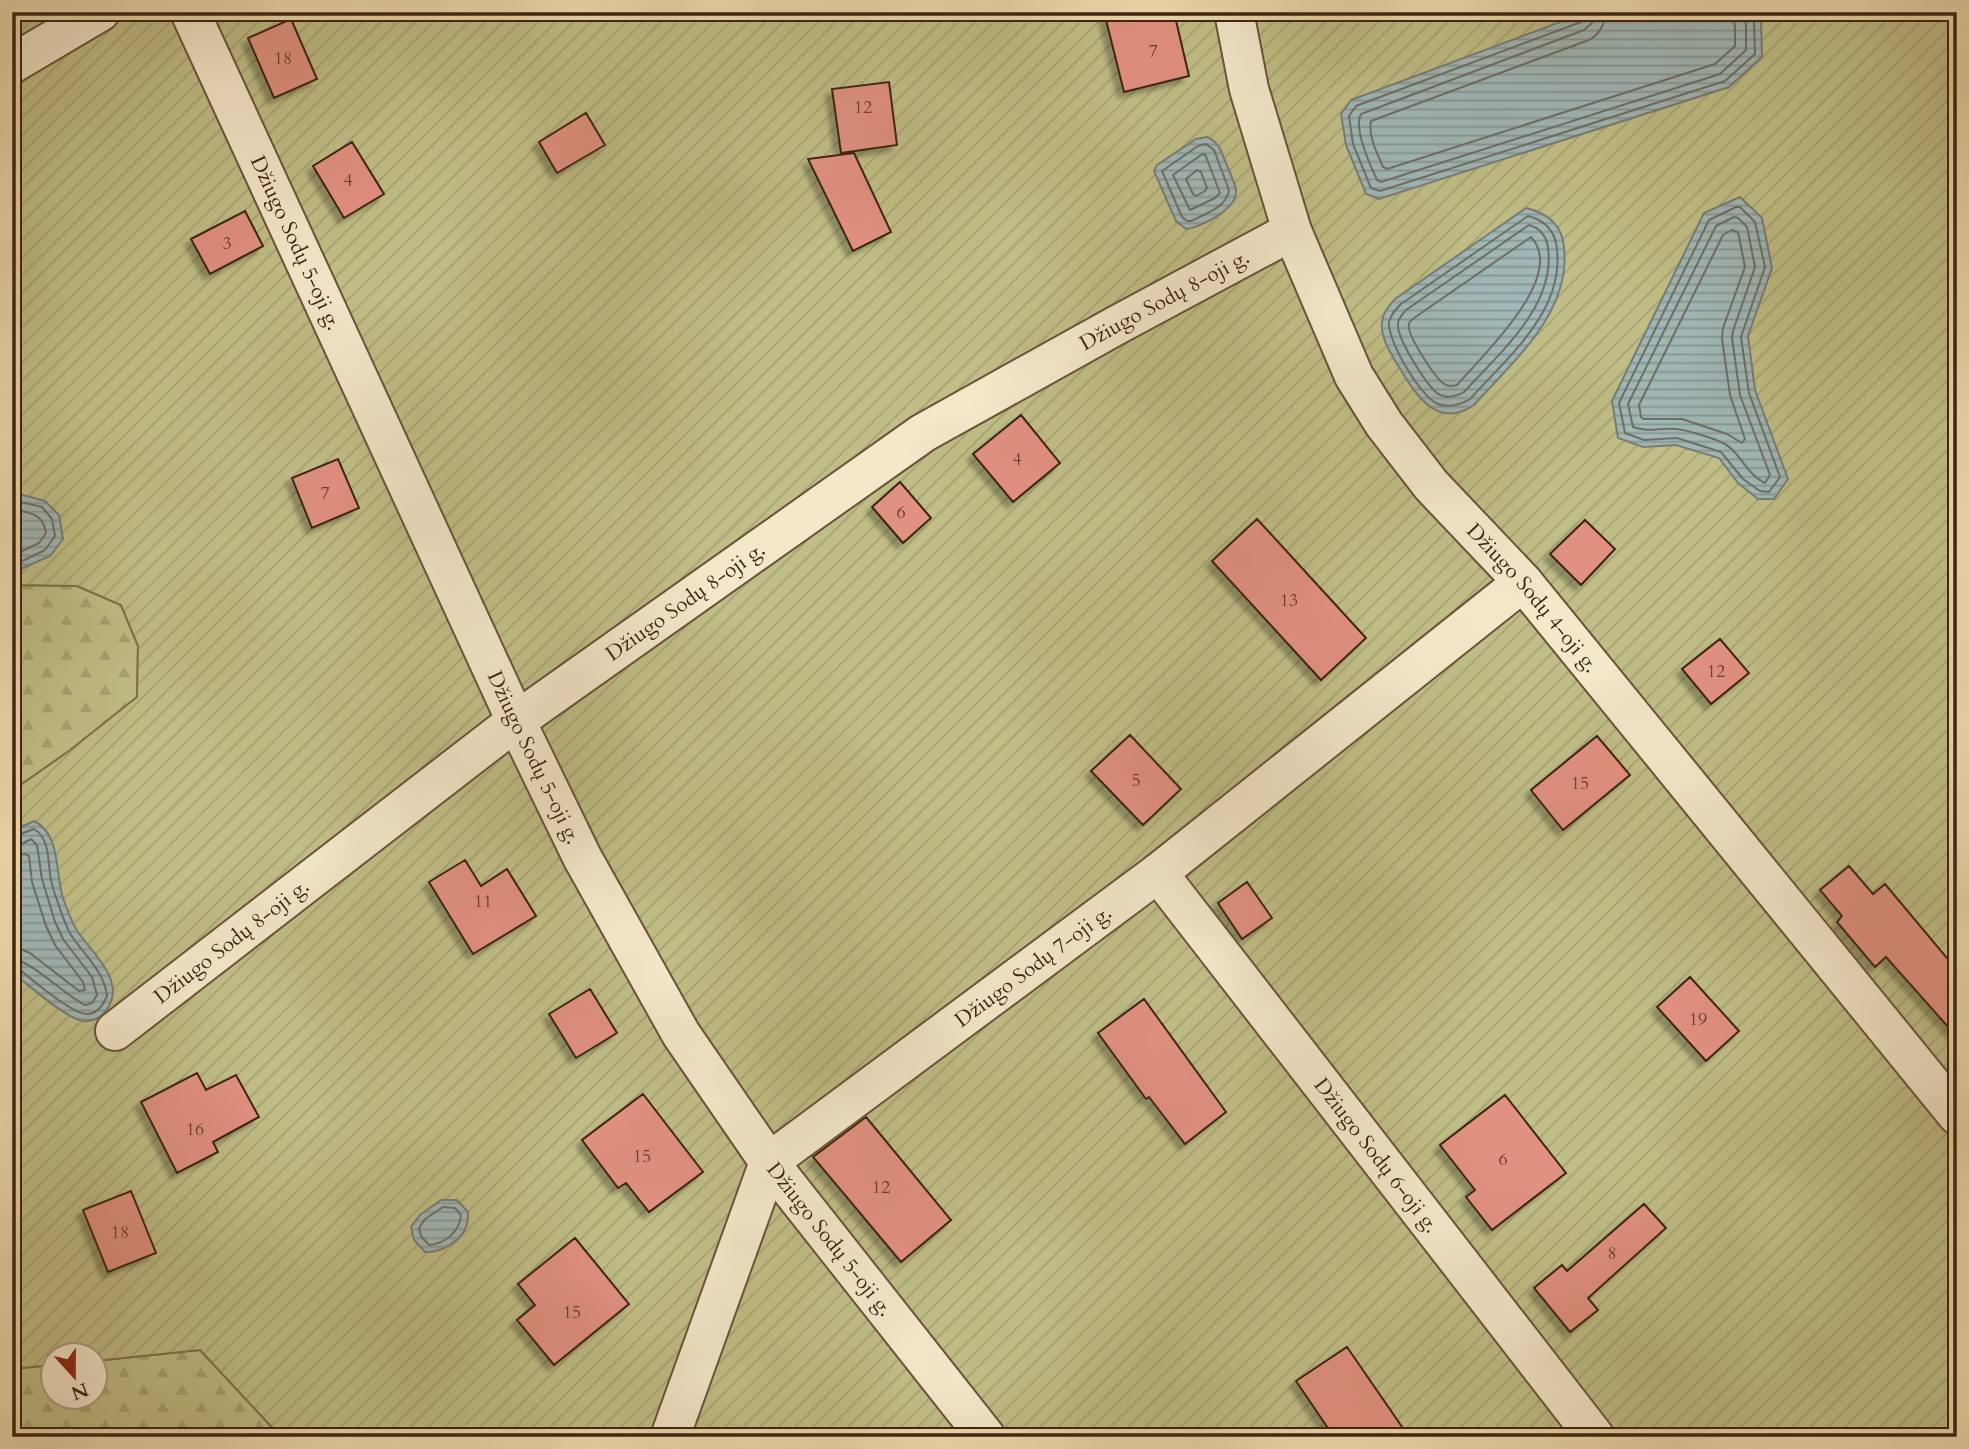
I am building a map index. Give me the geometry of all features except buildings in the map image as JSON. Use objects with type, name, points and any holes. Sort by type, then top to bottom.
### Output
[{"type":"street","points":[[12,64],[100,12]]},
{"type":"street","name":"Džiugo Sodų 5-oji g.","points":[[190,12],[516,721],[582,857],[681,1034],[769,1162],[986,1437]]},
{"type":"street","name":"Džiugo Sodų 4-oji g.","points":[[1234,12],[1249,89],[1292,231],[1354,376],[1384,424],[1431,485],[1523,582],[1957,1115]]},
{"type":"street","name":"Džiugo Sodų 8-oji g.","points":[[115,1031],[516,721],[923,433],[1292,231]]},
{"type":"street","name":"Džiugo Sodų 7-oji g.","points":[[769,1162],[1158,873],[1523,582]]},
{"type":"street","name":"Džiugo Sodų 6-oji g.","points":[[1158,873],[1595,1437]]},
{"type":"street","points":[[670,1437],[769,1162]]},
{"type":"green space","points":[[12,12],[1957,12],[1957,1437],[281,1437],[200,1350],[108,1360],[108,1340],[38,1340],[38,1366],[12,1369],[12,791],[69,751],[137,697],[138,646],[121,605],[77,586],[12,587]]},
{"type":"green space","points":[[77,586],[121,605],[138,646],[137,697],[69,751],[12,791],[12,587]]},
{"type":"green space","points":[[200,1350],[281,1437],[12,1437],[12,1369],[38,1366],[38,1410],[108,1410],[108,1360]]},
{"type":"water","points":[[1587,12],[1757,12],[1761,19],[1762,57],[1729,87],[1379,199],[1366,194],[1346,145],[1341,114],[1351,100]]},
{"type":"water","points":[[1207,137],[1217,144],[1221,151],[1236,189],[1235,196],[1232,203],[1218,215],[1201,225],[1186,229],[1176,221],[1154,171],[1157,165],[1196,139]]},
{"type":"water","points":[[1740,197],[1762,218],[1772,268],[1748,336],[1755,390],[1788,479],[1774,499],[1758,499],[1738,483],[1719,458],[1676,445],[1643,447],[1618,438],[1612,401],[1704,213]]},
{"type":"water","points":[[1526,208],[1547,216],[1557,226],[1563,239],[1564,271],[1559,293],[1537,334],[1474,405],[1461,412],[1449,414],[1438,411],[1420,398],[1393,357],[1383,334],[1384,315],[1395,299]]},
{"type":"water","points":[[12,494],[45,501],[59,515],[63,539],[50,556],[12,573]]},
{"type":"water","points":[[34,821],[43,827],[53,844],[63,898],[71,920],[104,967],[112,986],[113,996],[107,1009],[92,1020],[80,1020],[71,1016],[12,973],[12,831]]},
{"type":"water","points":[[441,1200],[457,1200],[468,1212],[467,1224],[461,1235],[451,1244],[425,1252],[414,1240],[411,1227],[420,1215]]}]
